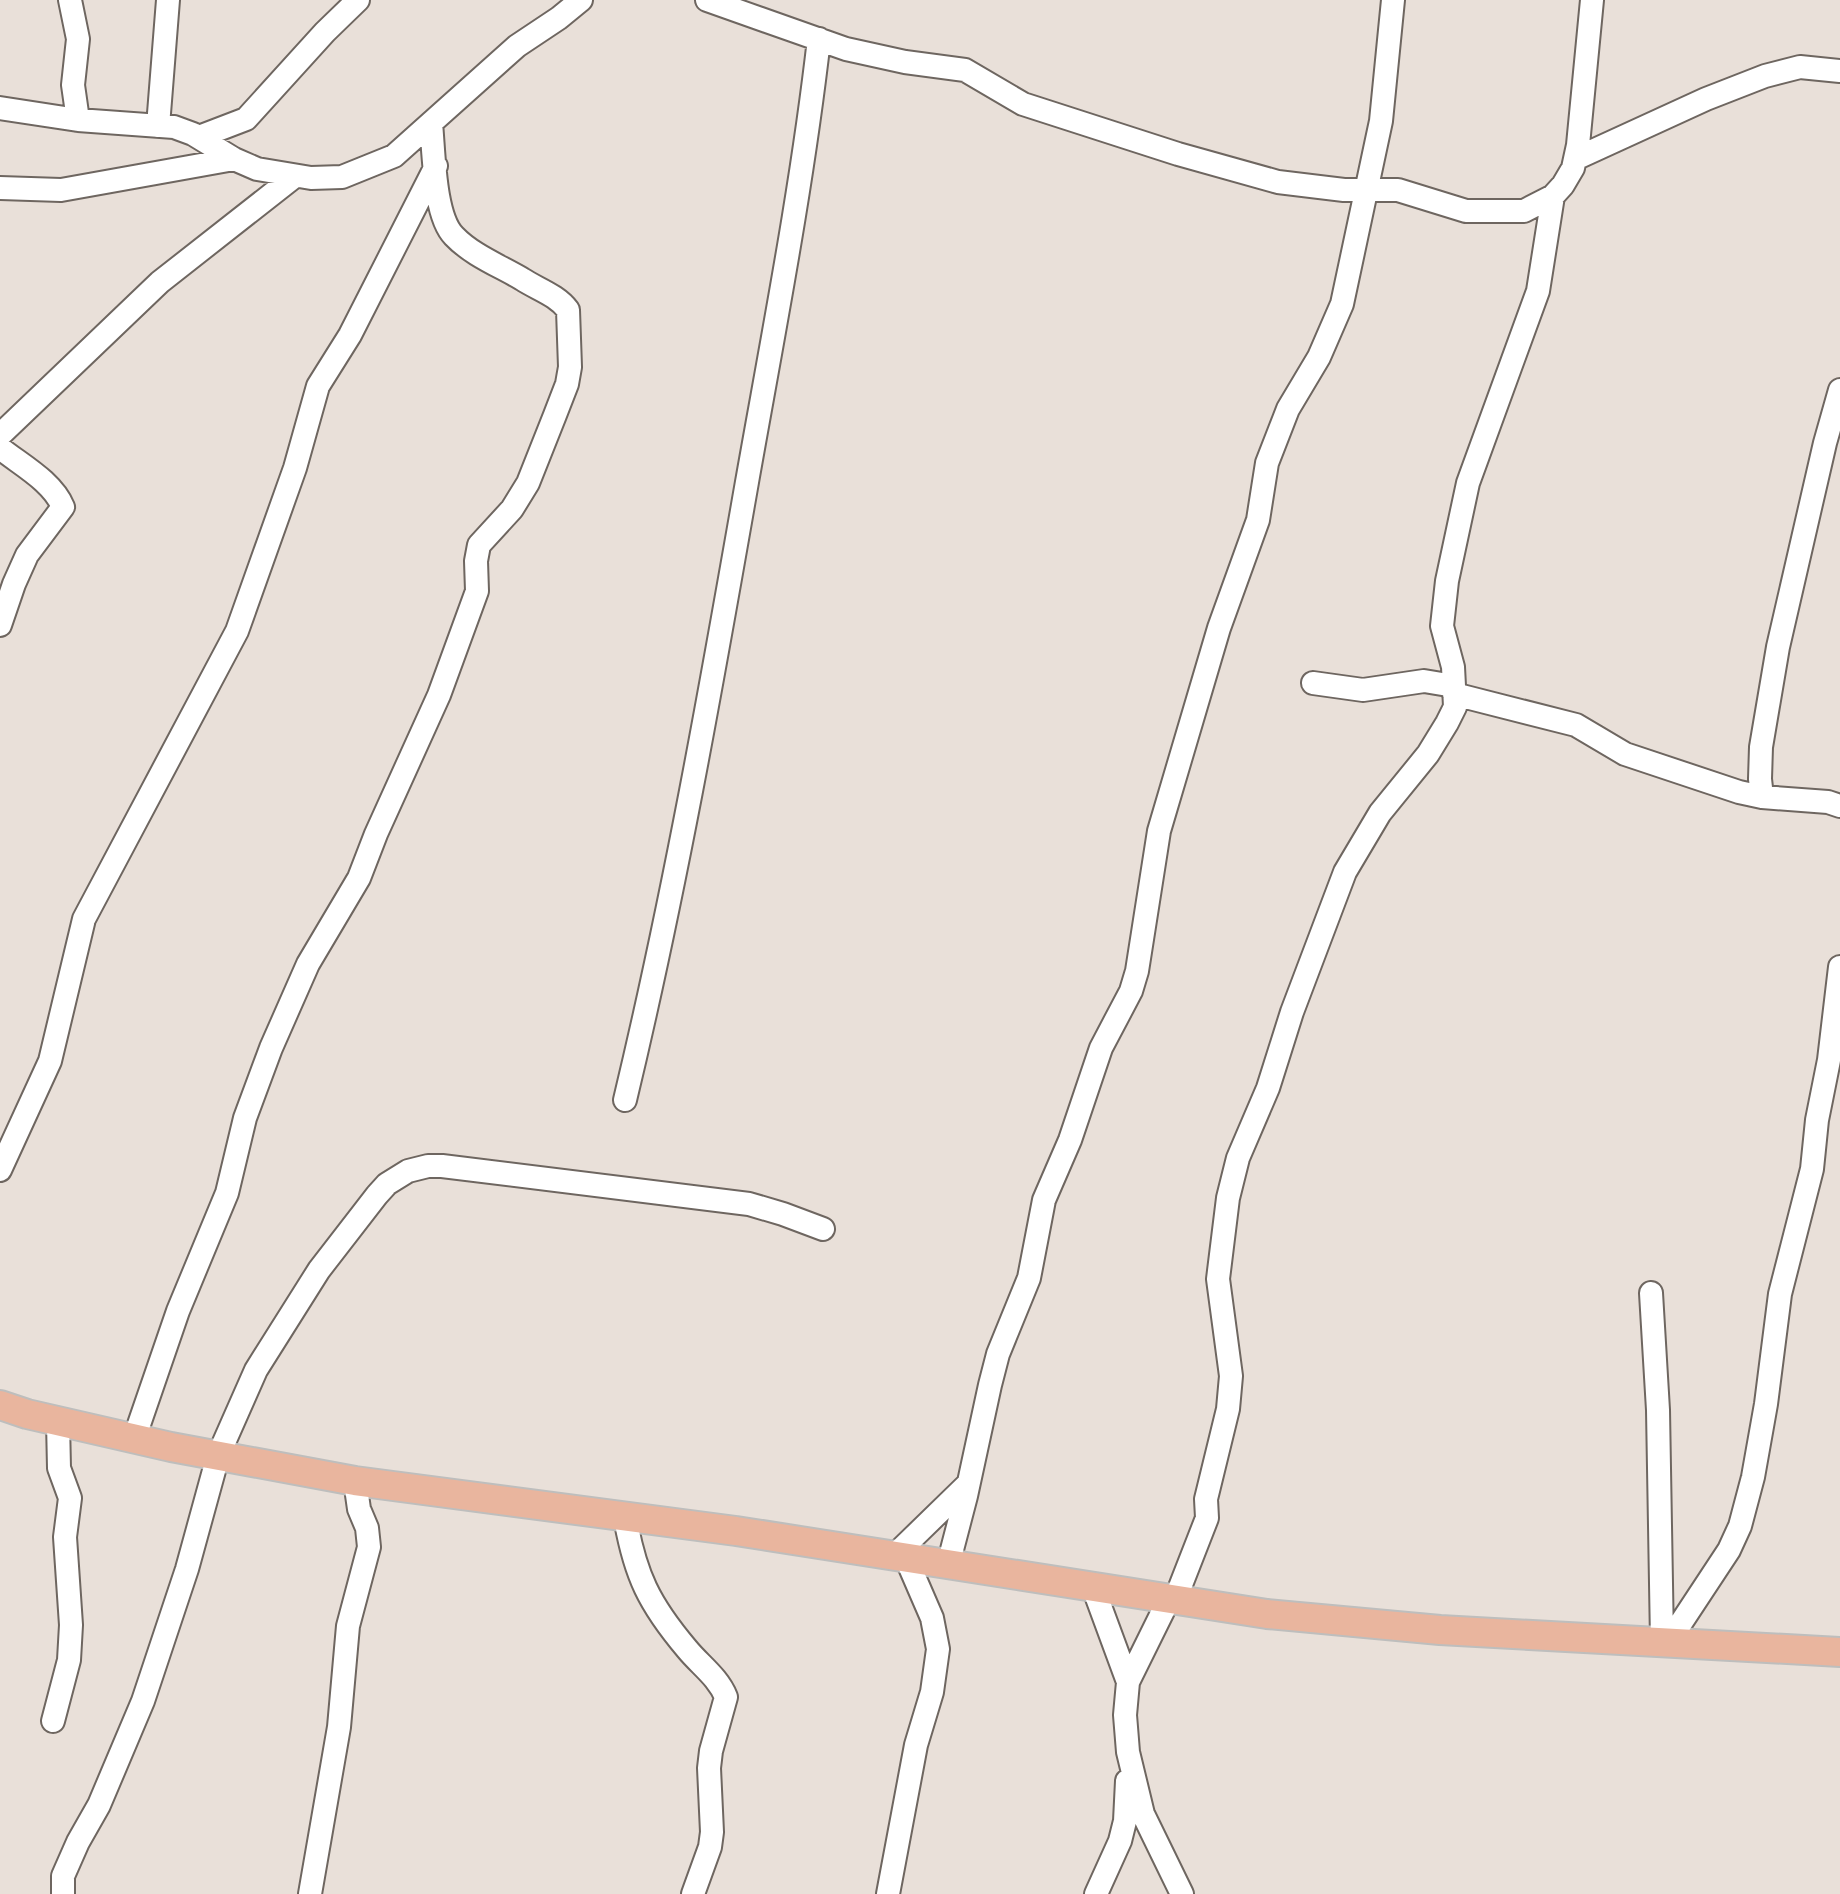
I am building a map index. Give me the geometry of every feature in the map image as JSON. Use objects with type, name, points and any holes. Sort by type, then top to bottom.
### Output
[{"type":"main road","points":[[0,1405],[134,1439],[355,1481],[736,1531],[1267,1614],[1440,1630],[1840,1652]]},
{"type":"street","points":[[70,0],[78,39],[73,85],[78,120]]},
{"type":"street","points":[[158,126],[168,0]]},
{"type":"street","points":[[0,188],[61,190],[219,155],[246,119],[358,0]]},
{"type":"street","points":[[0,108],[78,120],[174,127],[219,155],[257,169],[295,176],[342,177],[394,156],[517,46],[581,0]]},
{"type":"street","points":[[707,0],[846,49],[905,62],[965,70],[1023,104],[1278,182],[1366,191],[1398,190],[1466,211],[1488,213],[1524,211],[1553,196]]},
{"type":"street","points":[[948,1565],[998,1354],[1029,1278],[1044,1200],[1070,1140],[1101,1048],[1131,991],[1137,971],[1159,831],[1219,628],[1258,520],[1267,463],[1288,409],[1319,357],[1342,304],[1385,94],[1393,0]]},
{"type":"street","points":[[1096,1894],[1120,1841],[1125,1821],[1128,1682],[1172,1600],[1207,1518],[1206,1499],[1228,1409],[1231,1376],[1218,1279],[1228,1198],[1238,1158],[1268,1088],[1292,1012],[1345,872],[1380,813],[1428,754],[1455,707],[1453,667],[1442,626],[1447,581],[1468,483],[1538,291],[1553,196],[1573,168],[1592,0]]},
{"type":"street","points":[[625,1100],[680,850],[734,556],[812,104],[819,39]]},
{"type":"street","points":[[1575,159],[1706,99],[1765,76],[1800,67],[1840,71]]},
{"type":"street","points":[[219,155],[246,119]]},
{"type":"street","points":[[134,1439],[178,1311],[227,1193],[245,1118],[271,1048],[308,964],[359,878],[439,695],[477,591],[479,545],[512,509],[528,483],[567,384],[570,342],[568,310],[555,297],[474,251],[452,234],[443,221],[440,207],[431,123]]},
{"type":"street","points":[[0,1170],[50,1061],[84,919],[237,631],[295,468],[318,386],[350,335],[436,166]]},
{"type":"street","points":[[0,435],[160,282],[295,176]]},
{"type":"street","points":[[1762,797],[1761,747],[1778,647],[1840,390]]},
{"type":"street","points":[[0,448],[49,486],[63,507],[27,555],[0,625]]},
{"type":"street","points":[[1313,683],[1363,690],[1424,681],[1576,725],[1625,754],[1762,797],[1828,802],[1840,806]]},
{"type":"street","points":[[1666,1641],[1729,1550],[1740,1526],[1753,1477],[1780,1294],[1812,1169],[1839,981]]},
{"type":"street","points":[[63,1894],[63,1876],[99,1805],[143,1701],[187,1569],[218,1456],[256,1370],[292,1310],[387,1184],[408,1171],[442,1166],[749,1204],[823,1229]]},
{"type":"street","points":[[1651,1293],[1666,1641]]},
{"type":"street","points":[[53,1721],[69,1660],[71,1625],[65,1537],[70,1498],[59,1468],[58,1422]]},
{"type":"street","points":[[310,1894],[339,1727],[348,1626],[369,1547],[355,1481]]},
{"type":"street","points":[[888,1894],[916,1745],[932,1692],[938,1649],[932,1618],[900,1557],[969,1483]]},
{"type":"street","points":[[625,1517],[630,1549],[646,1592],[668,1626],[712,1674],[726,1697],[711,1751],[710,1847],[693,1894]]},
{"type":"street","points":[[1093,1587],[1128,1682]]},
{"type":"street","points":[[1128,1752],[1143,1814],[1182,1894]]}]
